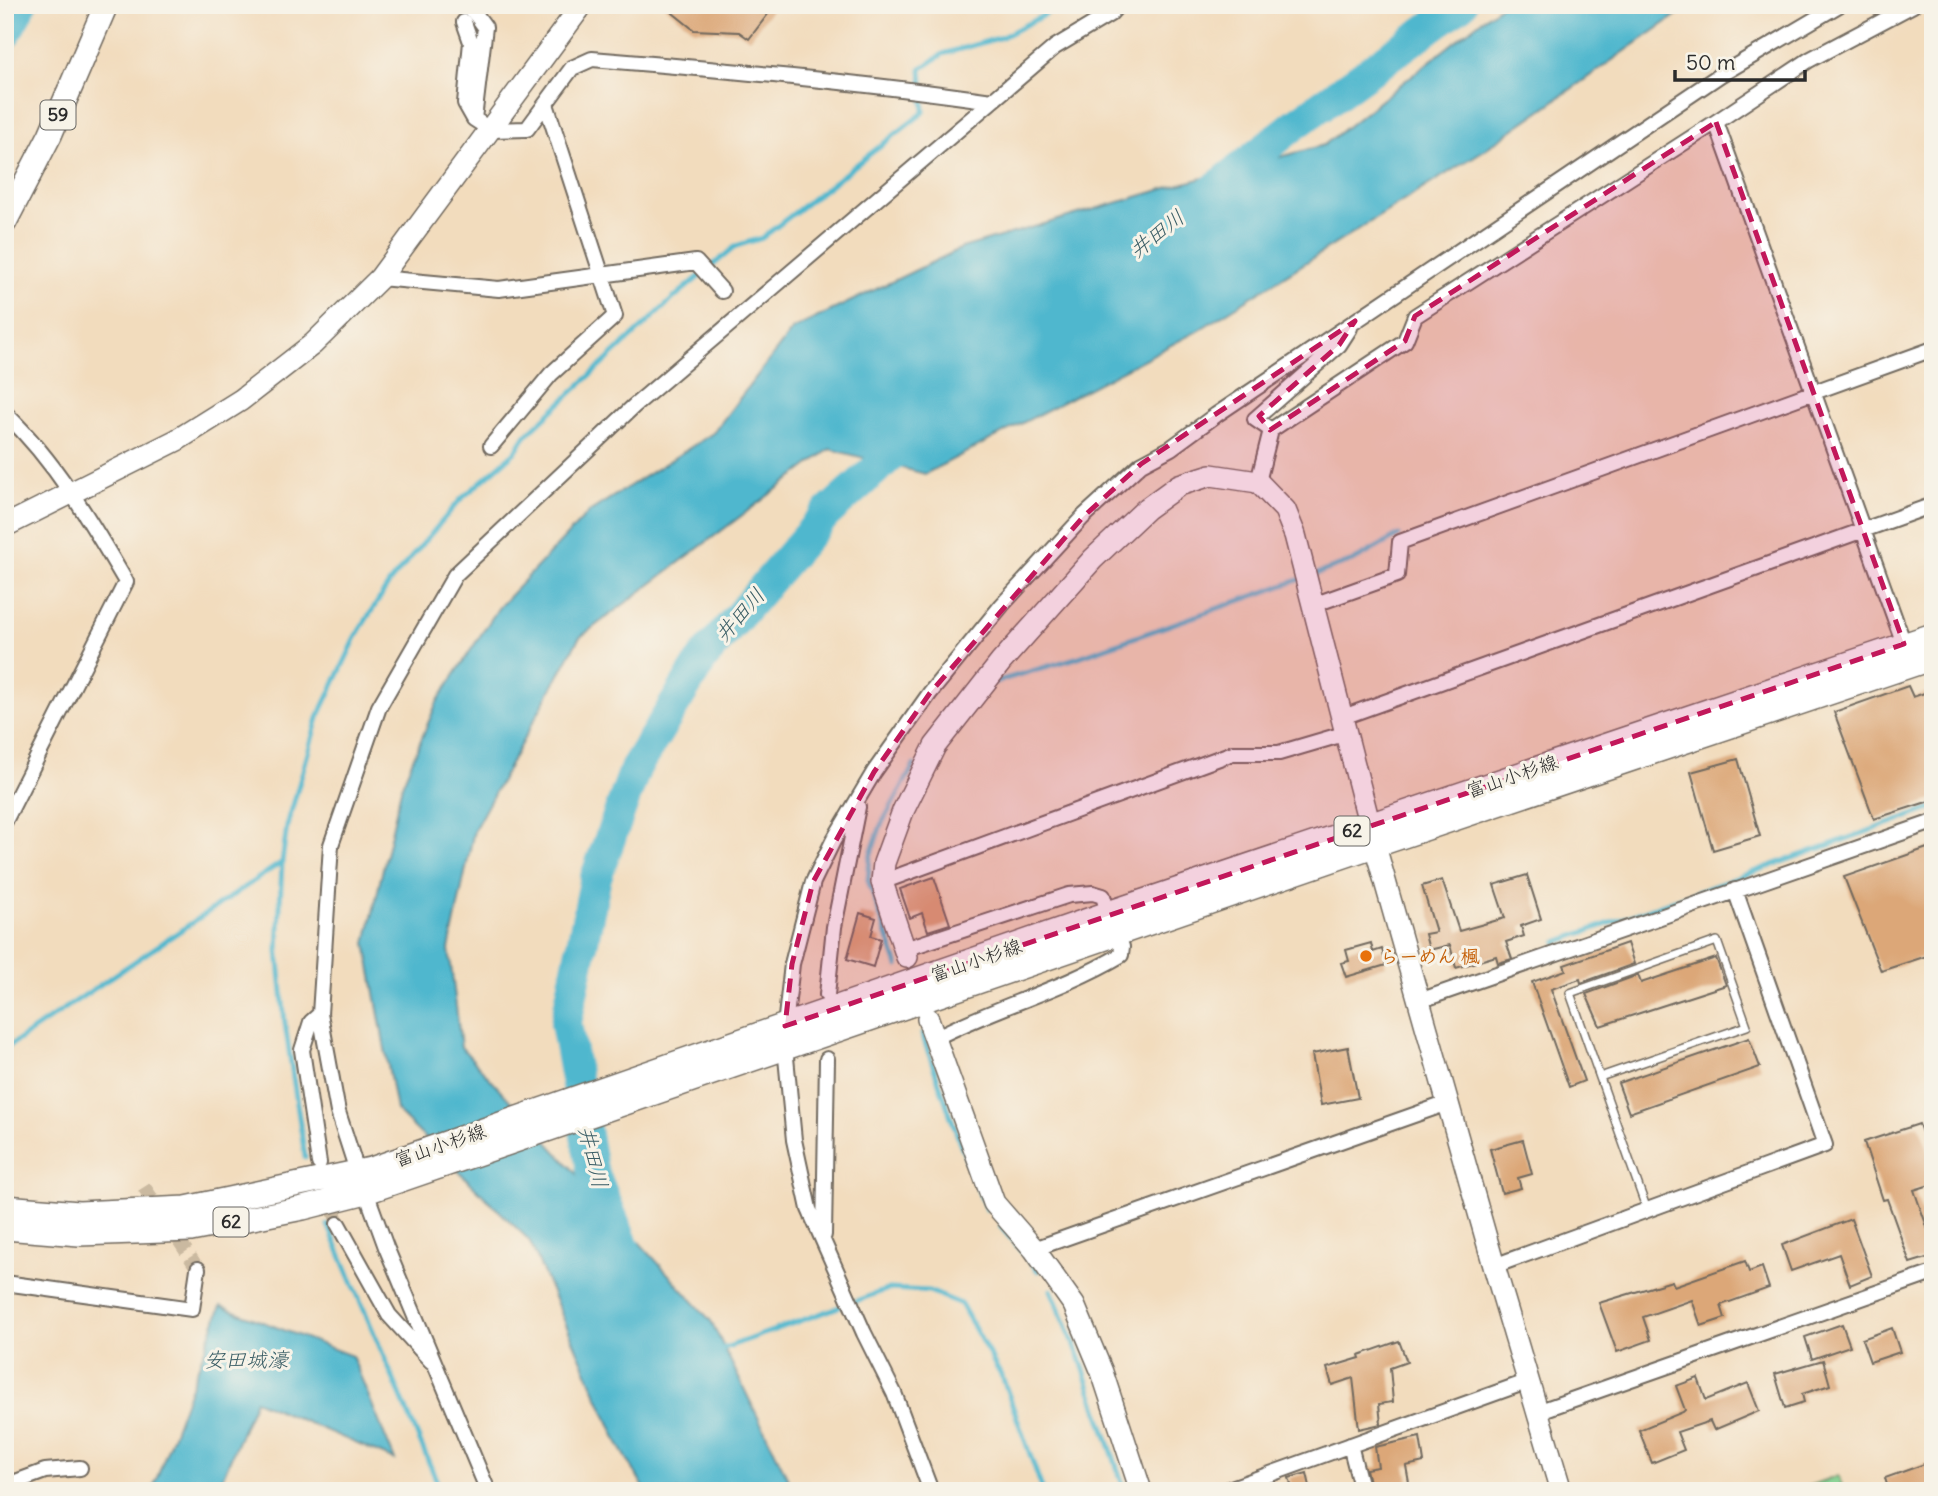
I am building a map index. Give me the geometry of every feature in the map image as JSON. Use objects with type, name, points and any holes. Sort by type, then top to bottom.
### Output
[{"type":"main road","name":"59","points":[[5,222],[50,135],[106,5]]},
{"type":"main road","name":"富山小杉線","points":[[5,1228],[79,1234],[191,1230],[303,1208],[368,1180],[1372,835],[1933,635]]},
{"type":"main road","name":"富山小杉線","points":[[1372,835],[1933,658]]},
{"type":"main road","name":"富山小杉線","points":[[5,1207],[79,1213],[186,1208],[295,1187],[368,1180]]},
{"type":"street","points":[[464,5],[474,12],[485,27],[483,124]]},
{"type":"street","points":[[5,526],[177,440],[241,400],[313,344],[380,278],[483,124],[582,5]]},
{"type":"street","points":[[488,1491],[436,1367],[368,1180],[338,1112],[320,1014],[331,845],[379,707],[455,575],[634,406],[1055,47],[1110,14],[1118,5]]},
{"type":"street","points":[[931,1491],[894,1393],[809,1209],[794,1140],[780,1038],[792,964],[813,882],[860,794],[930,692],[1002,605],[1083,517],[1141,464],[1171,448],[1720,75],[1839,5]]},
{"type":"street","points":[[1258,482],[1271,430],[1405,341],[1415,316],[1809,60],[1913,5]]},
{"type":"street","points":[[464,22],[471,42],[465,103],[483,124],[527,129],[572,68],[592,59],[785,75],[992,101]]},
{"type":"street","points":[[491,446],[551,374],[615,316],[546,104]]},
{"type":"street","points":[[1716,122],[1904,644]]},
{"type":"street","points":[[380,278],[499,289],[696,262],[722,291]]},
{"type":"street","points":[[1271,430],[1255,419],[1339,345],[1355,321]]},
{"type":"street","points":[[1313,604],[1397,575],[1400,542],[1933,349]]},
{"type":"street","points":[[5,413],[30,437],[85,511],[126,582],[5,821]]},
{"type":"street","points":[[1141,1491],[1101,1372],[1074,1305],[1034,1249],[994,1203],[932,1029],[968,1021],[1091,973],[1121,956],[1122,947],[1103,896],[1093,893],[1069,895],[906,953],[882,882],[884,863],[903,811],[935,746],[1001,662],[1093,559],[1146,509],[1179,485],[1211,475],[1258,482],[1285,510],[1295,535],[1372,835],[1561,1491]]},
{"type":"street","points":[[882,882],[1233,753],[1279,753],[1345,725],[1933,505]]},
{"type":"street","points":[[827,995],[834,927],[860,794]]},
{"type":"street","points":[[1419,1001],[1933,822]]},
{"type":"street","points":[[1494,1266],[1825,1145],[1735,890]]},
{"type":"street","points":[[319,1163],[302,1050],[311,1022],[320,1014]]},
{"type":"street","points":[[824,1240],[827,1059]]},
{"type":"street","points":[[1034,1249],[1448,1103]]},
{"type":"street","points":[[338,1224],[388,1315],[436,1367]]},
{"type":"street","points":[[5,1283],[192,1309],[198,1269]]},
{"type":"street","points":[[1538,1412],[1933,1273]]},
{"type":"street","points":[[1223,1491],[1529,1381]]},
{"type":"street","points":[[1350,1445],[1362,1491]]},
{"type":"street","points":[[5,1486],[44,1471],[80,1468]]},
{"type":"lane","points":[[1600,1077],[1747,1026],[1717,941],[1570,993],[1647,1210]]},
{"type":"highlighted area","points":[[1716,122],[1904,644],[785,1026],[792,964],[813,882],[874,772],[930,693],[1083,517],[1141,464],[1355,321],[1339,345],[1259,416],[1270,430],[1405,341],[1415,316]]},
{"type":"green space","points":[[1838,1475],[1844,1491],[1796,1491]]},
{"type":"water","points":[[1501,5],[1691,5],[1481,152],[1194,333],[925,474],[830,449],[579,638],[474,830],[449,949],[461,1047],[711,1321],[794,1491],[646,1491],[619,1445],[529,1240],[396,1110],[366,943],[402,785],[437,702],[499,607],[589,512],[713,433],[793,329],[962,248],[1324,145]]},
{"type":"water","name":"安田城濠","points":[[221,1306],[352,1356],[395,1460],[255,1400],[217,1491],[152,1491]]},
{"type":"building","points":[[663,5],[775,5],[749,39],[739,32],[694,30]]},
{"type":"building","points":[[1908,686],[1913,697],[1933,690],[1933,800],[1874,819],[1834,712]]},
{"type":"building","points":[[1738,759],[1760,836],[1713,850],[1691,772]]},
{"type":"building","points":[[1933,846],[1933,954],[1881,971],[1844,877]]},
{"type":"building","points":[[1527,875],[1541,919],[1521,926],[1524,936],[1506,942],[1512,959],[1498,963],[1496,956],[1456,968],[1450,945],[1429,950],[1425,934],[1436,932],[1422,886],[1442,880],[1459,931],[1505,918],[1494,885]]},
{"type":"building","points":[[934,877],[950,924],[928,931],[922,913],[910,918],[900,889]]},
{"type":"building","points":[[860,913],[876,918],[871,936],[881,939],[873,967],[847,959]]},
{"type":"building","name":"らーめん 楓","points":[[1371,943],[1373,952],[1382,949],[1386,965],[1346,977],[1341,963],[1349,961],[1346,950]]},
{"type":"building","points":[[1627,943],[1634,964],[1581,983],[1580,979],[1551,989],[1584,1081],[1569,1087],[1532,982],[1566,970],[1564,965]]},
{"type":"building","points":[[1716,958],[1726,985],[1600,1026],[1586,994],[1638,975],[1641,983]]},
{"type":"building","points":[[1749,1038],[1760,1067],[1629,1113],[1618,1083]]},
{"type":"building","points":[[1348,1047],[1358,1098],[1321,1105],[1312,1054]]},
{"type":"building","points":[[1919,1124],[1933,1165],[1933,1184],[1914,1190],[1933,1244],[1933,1256],[1910,1263],[1887,1199],[1883,1200],[1864,1142]]},
{"type":"building","points":[[1523,1140],[1532,1174],[1518,1178],[1521,1188],[1502,1193],[1490,1149]]},
{"type":"building","points":[[1851,1219],[1872,1276],[1850,1285],[1839,1254],[1791,1271],[1782,1245]]},
{"type":"building","points":[[1745,1261],[1749,1272],[1762,1267],[1769,1288],[1721,1305],[1725,1318],[1701,1326],[1692,1300],[1643,1317],[1651,1340],[1617,1352],[1599,1303],[1672,1281],[1674,1286]]},
{"type":"building","points":[[1842,1324],[1850,1346],[1812,1359],[1805,1337]]},
{"type":"building","points":[[1892,1328],[1900,1352],[1870,1362],[1862,1339]]},
{"type":"building","points":[[1399,1341],[1407,1362],[1390,1368],[1393,1402],[1379,1404],[1381,1424],[1359,1429],[1353,1378],[1332,1385],[1327,1368],[1360,1358],[1359,1355]]},
{"type":"building","points":[[1823,1360],[1830,1385],[1802,1394],[1804,1402],[1785,1408],[1775,1374]]},
{"type":"building","points":[[1698,1378],[1706,1400],[1748,1383],[1759,1411],[1714,1430],[1710,1421],[1677,1432],[1684,1450],[1652,1463],[1639,1430],[1683,1412],[1685,1410],[1676,1386]]},
{"type":"building","points":[[1420,1437],[1424,1462],[1406,1466],[1410,1488],[1371,1491],[1366,1469],[1378,1467],[1375,1447]]},
{"type":"building","points":[[1933,1461],[1933,1484],[1915,1491],[1889,1491],[1885,1478]]},
{"type":"building","points":[[1307,1473],[1311,1491],[1293,1491],[1289,1478]]},
{"type":"waterway","points":[[5,34],[21,5]]},
{"type":"waterway","points":[[305,1157],[285,1024],[278,951],[282,862],[287,826],[318,718],[359,631],[390,582],[460,500],[515,452],[526,435],[676,296],[736,246],[762,238],[924,112],[921,69],[943,54],[1002,37],[1046,14],[1056,5]]},
{"type":"waterway","name":"井田川","points":[[1207,195],[1293,126],[1461,5]]},
{"type":"waterway","name":"井田川","points":[[624,1247],[592,1169],[566,1023],[596,877],[636,767],[703,658],[826,514],[915,434]]},
{"type":"waterway","points":[[1310,576],[1353,561],[1399,535]]},
{"type":"waterway","points":[[995,682],[1076,658],[1301,579]]},
{"type":"waterway","points":[[898,966],[868,880],[870,857],[881,825],[914,765]]},
{"type":"waterway","points":[[1557,942],[1933,808]]},
{"type":"waterway","points":[[5,1049],[282,862]]},
{"type":"waterway","points":[[922,1034],[986,1209]]},
{"type":"waterway","points":[[328,1225],[441,1491]]},
{"type":"waterway","points":[[1001,1227],[1038,1271]]},
{"type":"waterway","points":[[719,1350],[889,1289],[929,1291],[961,1304],[1003,1379],[1043,1491]]},
{"type":"waterway","points":[[1051,1290],[1080,1358],[1125,1491]]},
{"type":"tunnel","points":[[322,1171],[338,1224]]},
{"type":"tunnel","points":[[144,1187],[198,1269]]},
{"type":"place","name":"らーめん 楓","points":[[1366,956]]}]
